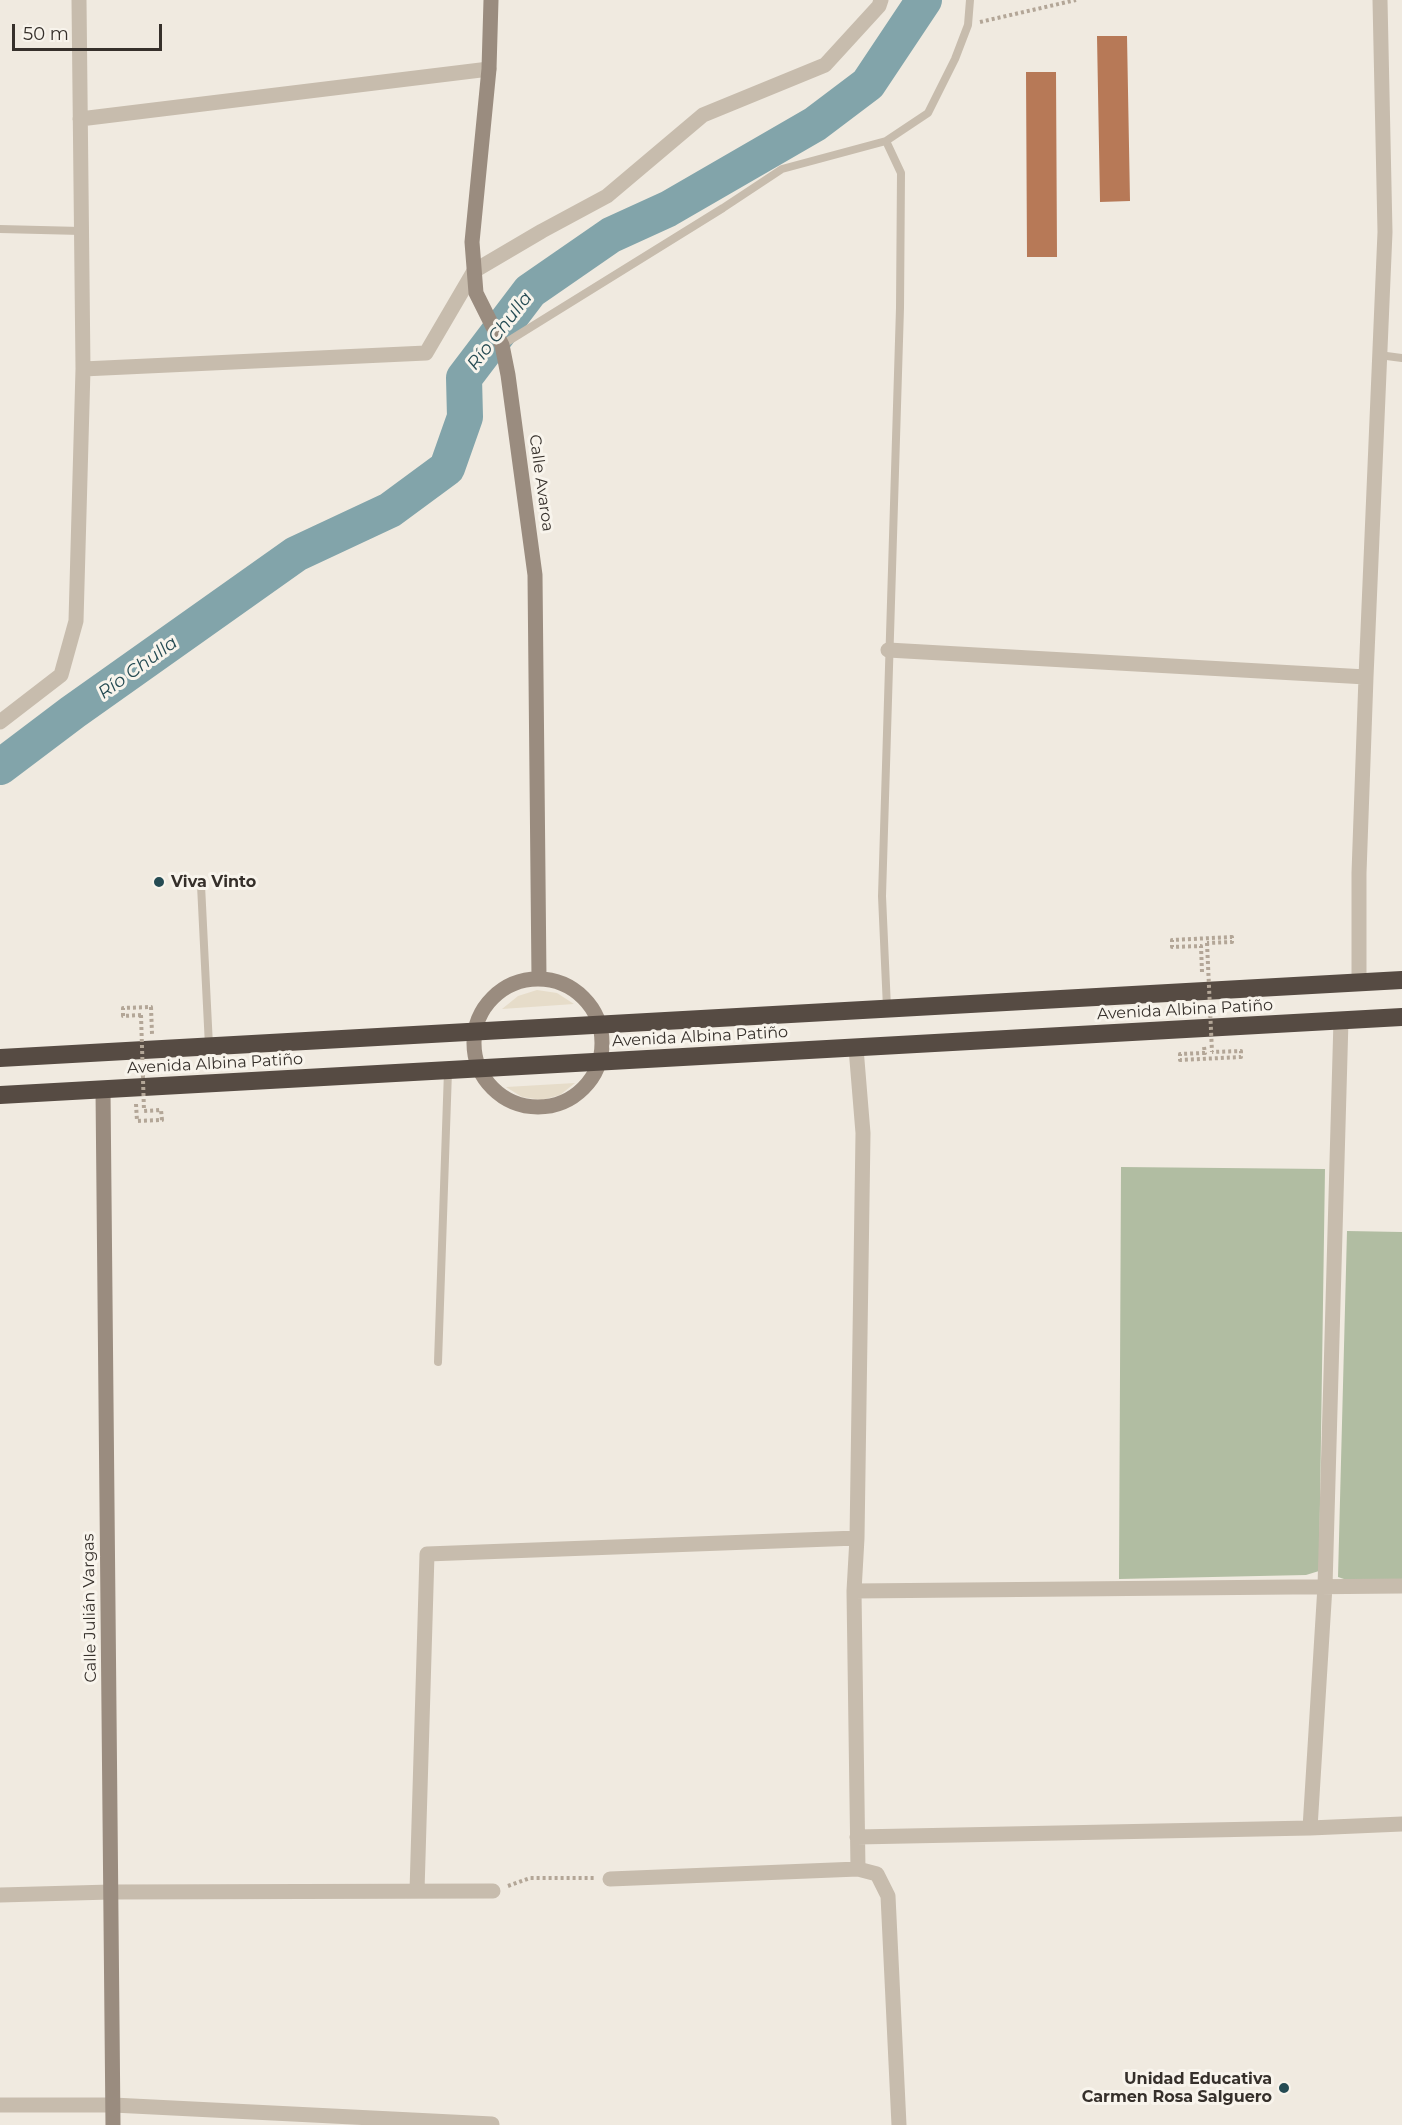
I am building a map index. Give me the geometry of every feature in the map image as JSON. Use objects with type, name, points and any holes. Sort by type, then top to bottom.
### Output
[{"type":"highway","name":"Avenida Albina Patiño","points":[[0,1058],[1402,980]]},
{"type":"highway","name":"Avenida Albina Patiño","points":[[0,1095],[1402,1017]]},
{"type":"main road","name":"Calle Avaroa","points":[[491,0],[489,69],[472,242],[476,293],[502,344],[508,375],[535,575],[539,978]]},
{"type":"main road","points":[[539,978],[559,982],[577,992],[591,1006],[598,1025],[601,1047],[596,1075],[589,1085],[573,1099],[553,1107],[532,1107],[512,1101],[495,1089],[480,1069],[475,1051],[476,1031],[481,1013],[490,999],[504,988],[521,981],[539,978]]},
{"type":"main road","name":"Calle Julián Vargas","points":[[103,1090],[113,2125]]},
{"type":"street","points":[[0,722],[61,675],[76,621],[83,369],[79,0]]},
{"type":"street","points":[[1359,982],[1359,873],[1385,232],[1380,0]]},
{"type":"street","points":[[83,369],[426,353],[474,271],[608,196],[703,115],[825,65],[876,2]]},
{"type":"street","points":[[80,119],[489,69]]},
{"type":"street","points":[[888,650],[1366,677]]},
{"type":"street","points":[[1310,1828],[1325,1586],[1341,1020]]},
{"type":"street","points":[[856,1048],[863,1133],[857,1538],[854,1591],[858,1869]]},
{"type":"street","points":[[417,1891],[427,1554],[857,1538]]},
{"type":"street","points":[[854,1591],[1402,1586]]},
{"type":"street","points":[[857,1837],[1310,1828],[1402,1824]]},
{"type":"street","points":[[610,1879],[858,1869],[877,1874],[888,1896],[899,2125]]},
{"type":"street","points":[[0,1895],[111,1892],[493,1891]]},
{"type":"street","points":[[0,2105],[113,2105],[492,2124]]},
{"type":"lane","points":[[502,344],[782,170],[886,141],[928,113],[956,59],[968,25],[970,0]]},
{"type":"lane","points":[[886,141],[901,173],[900,308],[882,896],[887,1008]]},
{"type":"lane","points":[[0,229],[81,231]]},
{"type":"lane","points":[[1379,355],[1402,358]]},
{"type":"lane","points":[[201,885],[209,1046]]},
{"type":"lane","points":[[438,1362],[448,1071]]},
{"type":"path","points":[[968,25],[1076,0]]},
{"type":"path","points":[[1203,991],[1201,946],[1172,947],[1172,940],[1232,938],[1232,942],[1207,943],[1212,1052],[1241,1051],[1241,1057],[1180,1060],[1180,1054],[1205,1053]]},
{"type":"path","points":[[137,1121],[162,1120],[162,1110],[144,1111],[141,1015],[123,1016],[123,1008],[151,1007],[153,1049]]},
{"type":"path","points":[[493,1891],[530,1878],[610,1879]]},
{"type":"green space","points":[[1121,1167],[1325,1169],[1319,1571],[1306,1575],[1119,1579]]},
{"type":"green space","points":[[1347,1231],[1402,1232],[1402,1581],[1353,1582],[1338,1577]]},
{"type":"shaded area","points":[[537,990],[557,993],[574,1004],[502,1009],[518,996]]},
{"type":"shaded area","points":[[575,1083],[560,1095],[542,1100],[522,1097],[506,1087]]},
{"type":"building","points":[[1097,36],[1127,36],[1130,201],[1100,202]]},
{"type":"building","points":[[1026,72],[1056,72],[1057,257],[1027,257]]},
{"type":"waterway","name":"Río Chulla","points":[[0,767],[73,712],[296,554],[390,510],[447,468],[465,417],[464,378],[530,291],[611,235],[668,209],[815,124],[868,84],[924,0]]},
{"type":"place","name":"Viva Vinto","points":[[159,882]]},
{"type":"place","name":"Unidad Educativa Carmen Rosa Salguero","points":[[1284,2088]]}]
